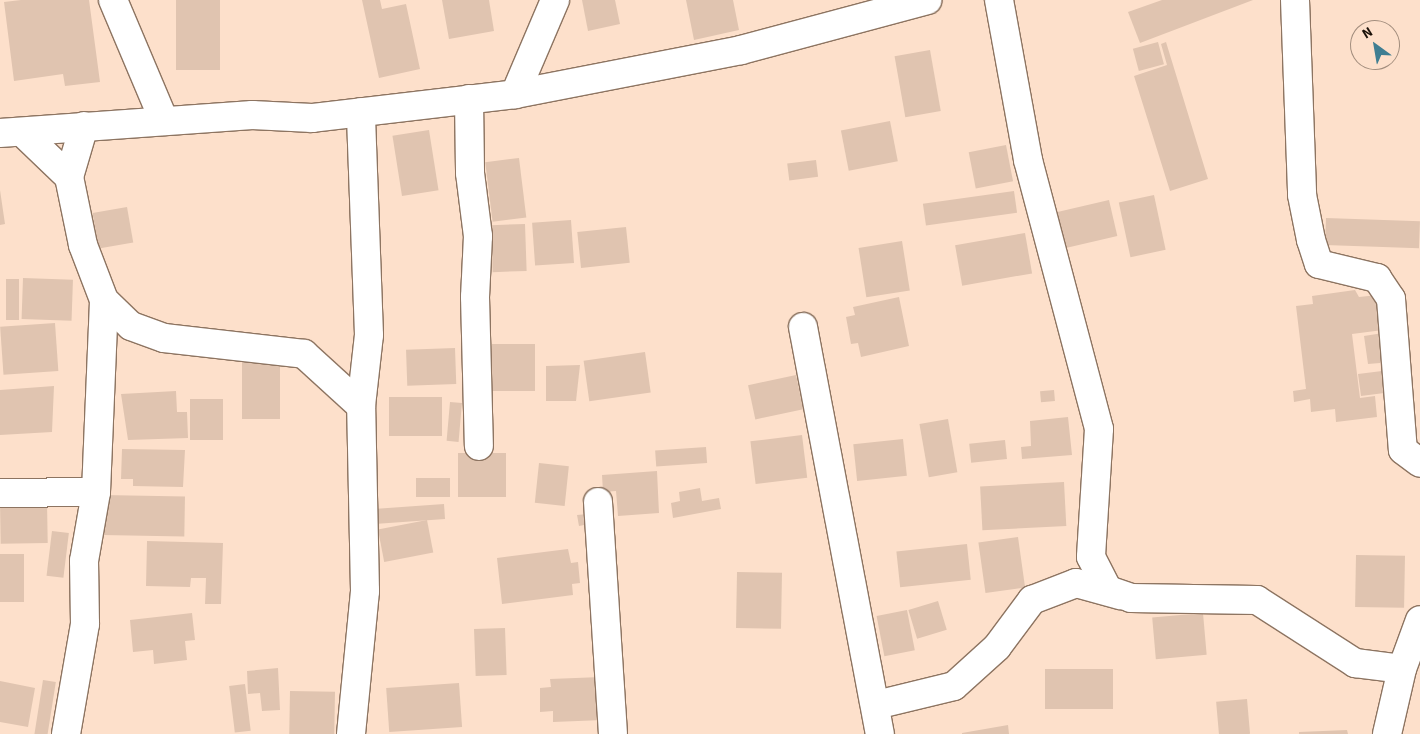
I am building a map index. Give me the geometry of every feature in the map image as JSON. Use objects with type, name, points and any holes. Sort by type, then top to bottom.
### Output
[{"type":"street","points":[[113,0],[164,121]]},
{"type":"street","points":[[515,94],[555,0]]},
{"type":"street","points":[[11,132],[164,121],[361,112],[515,94],[741,50],[927,0]]},
{"type":"street","points":[[999,0],[1028,160],[1099,429],[1091,557],[1108,590],[1131,598]]},
{"type":"street","points":[[1295,0],[1302,195],[1311,240],[1320,264],[1377,278],[1391,299],[1403,450],[1420,463]]},
{"type":"street","points":[[469,99],[470,172],[478,236],[475,297],[479,446]]},
{"type":"street","points":[[351,734],[365,591],[361,406],[369,335],[361,112]]},
{"type":"street","points":[[66,734],[85,624],[84,560],[96,492],[104,300],[84,245],[69,177],[84,126]]},
{"type":"street","points":[[11,132],[69,177]]},
{"type":"street","points":[[104,300],[131,326],[164,338],[304,354],[361,406]]},
{"type":"street","points":[[803,327],[880,734]]},
{"type":"street","points":[[0,493],[96,492]]},
{"type":"street","points":[[598,502],[614,734]]},
{"type":"street","points":[[876,705],[954,686],[997,647],[1032,600],[1076,583],[1131,598],[1257,600],[1355,663],[1402,669]]},
{"type":"street","points":[[1387,734],[1402,669],[1420,620]]},
{"type":"building","points":[[21,0],[89,0],[100,82],[65,86],[63,74],[14,81],[4,2]]},
{"type":"building","points":[[176,0],[220,0],[220,70],[176,70]]},
{"type":"building","points":[[362,0],[380,0],[382,9],[406,4],[420,69],[379,78]]},
{"type":"building","points":[[442,0],[489,0],[494,31],[449,39]]},
{"type":"building","points":[[582,0],[615,0],[620,24],[588,31]]},
{"type":"building","points":[[686,0],[733,0],[739,30],[694,40]]},
{"type":"building","points":[[1162,0],[1253,0],[1140,43],[1128,12]]},
{"type":"building","points":[[1158,42],[1164,64],[1139,71],[1133,49]]},
{"type":"building","points":[[1166,42],[1208,179],[1170,191],[1134,76],[1167,65],[1161,44]]},
{"type":"building","points":[[930,50],[941,111],[905,117],[895,56]]},
{"type":"building","points":[[890,121],[898,161],[849,171],[841,131]]},
{"type":"building","points":[[429,130],[439,190],[402,196],[392,136]]},
{"type":"building","points":[[1006,145],[1013,181],[976,189],[969,152]]},
{"type":"building","points":[[519,158],[526,218],[493,222],[485,162]]},
{"type":"building","points":[[816,160],[818,177],[789,180],[787,164]]},
{"type":"building","points":[[0,190],[5,224],[0,225]]},
{"type":"building","points":[[1014,191],[1017,213],[926,226],[923,204]]},
{"type":"building","points":[[1154,195],[1166,250],[1130,257],[1119,202]]},
{"type":"building","points":[[1109,200],[1117,236],[1065,248],[1056,212]]},
{"type":"building","points":[[127,207],[133,242],[99,249],[93,213]]},
{"type":"building","points":[[1326,218],[1420,221],[1419,248],[1325,245]]},
{"type":"building","points":[[571,220],[574,263],[535,266],[532,223]]},
{"type":"building","points":[[525,224],[527,271],[493,272],[491,225]]},
{"type":"building","points":[[626,227],[630,263],[581,268],[577,232]]},
{"type":"building","points":[[1025,233],[1032,273],[962,286],[955,245]]},
{"type":"building","points":[[902,241],[910,290],[866,297],[859,248]]},
{"type":"building","points":[[23,278],[73,280],[72,321],[22,319]]},
{"type":"building","points":[[6,279],[19,279],[19,320],[6,320]]},
{"type":"building","points":[[1355,290],[1359,297],[1378,295],[1383,330],[1352,334],[1360,398],[1375,396],[1377,417],[1336,422],[1335,409],[1311,412],[1310,399],[1294,402],[1293,391],[1306,389],[1296,306],[1313,304],[1312,296]]},
{"type":"building","points":[[899,297],[909,346],[861,357],[858,343],[851,344],[846,317],[855,315],[853,307]]},
{"type":"building","points":[[55,323],[58,371],[3,375],[0,327]]},
{"type":"building","points":[[1383,333],[1392,392],[1361,396],[1358,374],[1382,371],[1380,363],[1368,364],[1364,336]]},
{"type":"building","points":[[492,344],[535,344],[535,391],[492,391]]},
{"type":"building","points":[[455,348],[456,384],[407,386],[406,350]]},
{"type":"building","points":[[645,352],[651,393],[589,401],[584,361]]},
{"type":"building","points":[[242,356],[280,356],[280,419],[242,419]]},
{"type":"building","points":[[580,365],[576,401],[546,401],[546,366]]},
{"type":"building","points":[[796,375],[803,409],[755,419],[748,385]]},
{"type":"building","points":[[54,386],[52,432],[0,435],[0,390]]},
{"type":"building","points":[[1054,390],[1055,401],[1041,402],[1040,391]]},
{"type":"building","points":[[176,391],[177,412],[187,412],[188,438],[128,440],[121,394]]},
{"type":"building","points":[[389,397],[442,397],[442,436],[389,436]]},
{"type":"building","points":[[190,399],[223,399],[223,440],[190,440]]},
{"type":"building","points":[[450,402],[462,403],[459,442],[447,441]]},
{"type":"building","points":[[1068,417],[1072,455],[1022,459],[1021,447],[1031,446],[1030,421]]},
{"type":"building","points":[[948,419],[957,472],[929,477],[919,424]]},
{"type":"building","points":[[802,435],[807,478],[756,484],[750,441]]},
{"type":"building","points":[[903,439],[907,476],[857,481],[853,444]]},
{"type":"building","points":[[1005,440],[1007,459],[971,463],[969,444]]},
{"type":"building","points":[[706,447],[707,463],[656,467],[655,451]]},
{"type":"building","points":[[122,449],[185,450],[183,487],[133,486],[133,479],[121,479]]},
{"type":"building","points":[[458,453],[506,453],[506,497],[458,497]]},
{"type":"building","points":[[539,463],[569,466],[565,506],[535,503]]},
{"type":"building","points":[[657,471],[659,513],[618,516],[616,491],[603,492],[602,475]]},
{"type":"building","points":[[416,478],[450,478],[450,497],[416,497]]},
{"type":"building","points":[[1064,482],[1066,526],[982,530],[980,486]]},
{"type":"building","points":[[700,488],[702,501],[719,498],[721,509],[673,518],[671,503],[680,501],[679,492]]},
{"type":"building","points":[[103,495],[185,496],[184,536],[102,535]]},
{"type":"building","points":[[47,502],[48,543],[1,544],[0,503]]},
{"type":"building","points":[[444,504],[445,519],[378,524],[377,509]]},
{"type":"building","points":[[588,514],[589,524],[579,526],[577,515]]},
{"type":"building","points":[[427,520],[433,552],[384,562],[378,530]]},
{"type":"building","points":[[52,531],[69,533],[63,578],[47,576]]},
{"type":"building","points":[[1018,537],[1025,588],[985,593],[978,543]]},
{"type":"building","points":[[147,541],[223,543],[221,604],[205,604],[206,578],[191,578],[190,587],[146,586]]},
{"type":"building","points":[[967,544],[971,580],[900,587],[896,551]]},
{"type":"building","points":[[568,549],[571,563],[578,562],[580,583],[572,584],[573,595],[502,604],[497,558]]},
{"type":"building","points":[[0,554],[24,554],[24,602],[0,602]]},
{"type":"building","points":[[1356,555],[1405,556],[1404,608],[1355,607]]},
{"type":"building","points":[[737,572],[782,573],[781,629],[736,628]]},
{"type":"building","points":[[938,601],[947,630],[917,639],[908,610]]},
{"type":"building","points":[[907,610],[915,650],[884,656],[877,616]]},
{"type":"building","points":[[192,613],[195,640],[185,641],[187,660],[154,664],[153,650],[133,652],[130,620]]},
{"type":"building","points":[[1203,613],[1207,655],[1156,659],[1152,617]]},
{"type":"building","points":[[505,628],[507,675],[476,676],[474,629]]},
{"type":"building","points":[[278,668],[280,710],[262,711],[260,693],[248,694],[247,671]]},
{"type":"building","points":[[1045,669],[1113,669],[1113,709],[1045,709]]},
{"type":"building","points":[[601,677],[603,720],[553,722],[553,711],[540,712],[540,688],[551,687],[550,679]]},
{"type":"building","points":[[43,680],[56,682],[48,734],[34,734]]},
{"type":"building","points":[[0,681],[35,688],[28,727],[0,722]]},
{"type":"building","points":[[459,683],[462,727],[389,732],[386,688]]},
{"type":"building","points":[[245,684],[251,731],[235,733],[229,686]]},
{"type":"building","points":[[290,691],[335,692],[334,734],[289,734]]},
{"type":"building","points":[[1247,699],[1250,734],[1219,734],[1216,702]]},
{"type":"building","points":[[1008,725],[1009,734],[962,734],[962,733]]},
{"type":"building","points":[[1347,730],[1348,734],[1299,734],[1299,732]]}]
